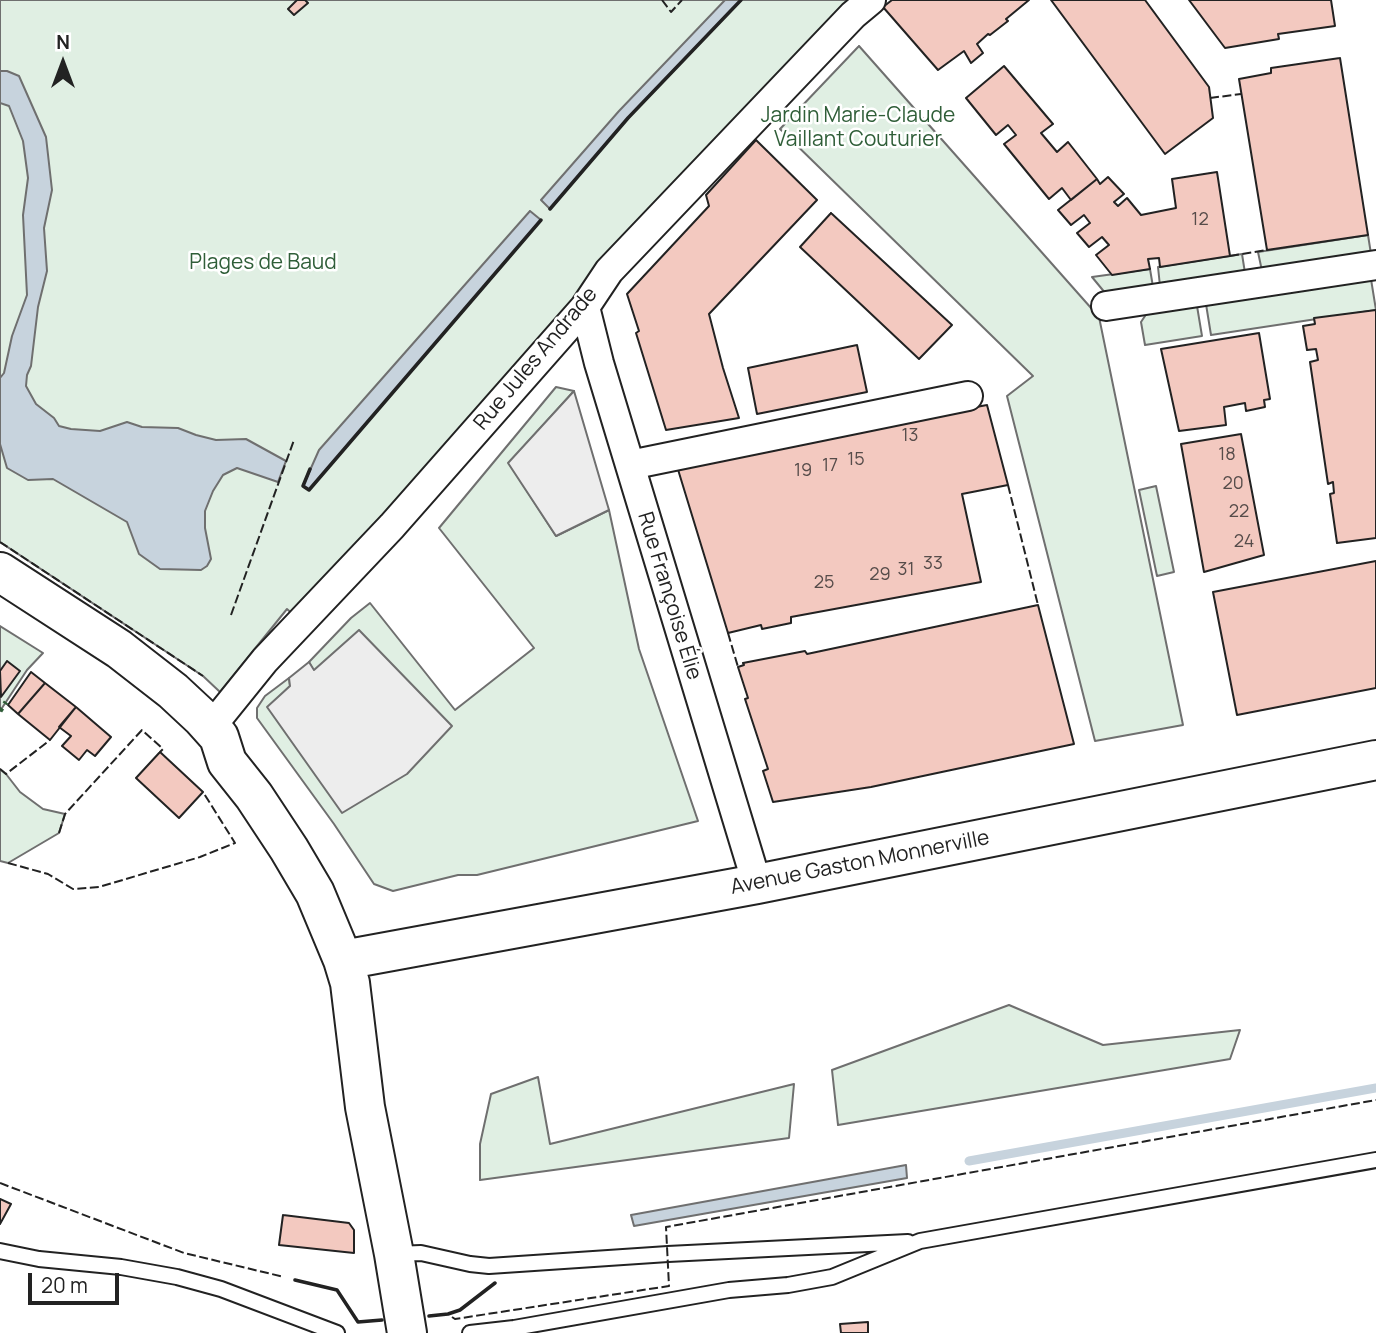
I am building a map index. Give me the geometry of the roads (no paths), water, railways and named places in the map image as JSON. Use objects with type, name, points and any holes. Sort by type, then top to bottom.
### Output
[{"type":"main road","points":[[0,572],[137,662],[173,691],[208,725],[219,737],[228,762],[268,817],[315,893],[350,983],[365,1107],[407,1333]]},
{"type":"main road","points":[[0,591],[109,662],[170,712],[204,747],[228,762]]},
{"type":"main road","name":"Avenue Gaston Monnerville","points":[[343,960],[757,884],[1376,760]]},
{"type":"street","name":"Rue Jules Andrade","points":[[208,725],[219,717],[265,660],[393,526],[584,307],[609,271],[853,15],[871,0]]},
{"type":"street","points":[[1106,306],[1376,265]]},
{"type":"street","name":"Rue Françoise Élie","points":[[584,307],[757,884]]},
{"type":"street","points":[[630,465],[968,396]]},
{"type":"lane","points":[[394,1254],[421,1253],[489,1266],[920,1241],[1376,1160]]},
{"type":"lane","points":[[470,1333],[514,1328],[729,1290],[788,1285],[832,1276],[920,1241]]},
{"type":"lane","points":[[0,1251],[39,1259],[121,1267],[177,1277],[221,1289],[337,1333]]},
{"type":"waterway","points":[[969,1161],[1376,1088]]},
{"type":"park label","name":"Jardin Marie-Claude Vaillant Couturier","points":[[858,128]]},
{"type":"park label","name":"Plages de Baud","points":[[263,263]]}]
